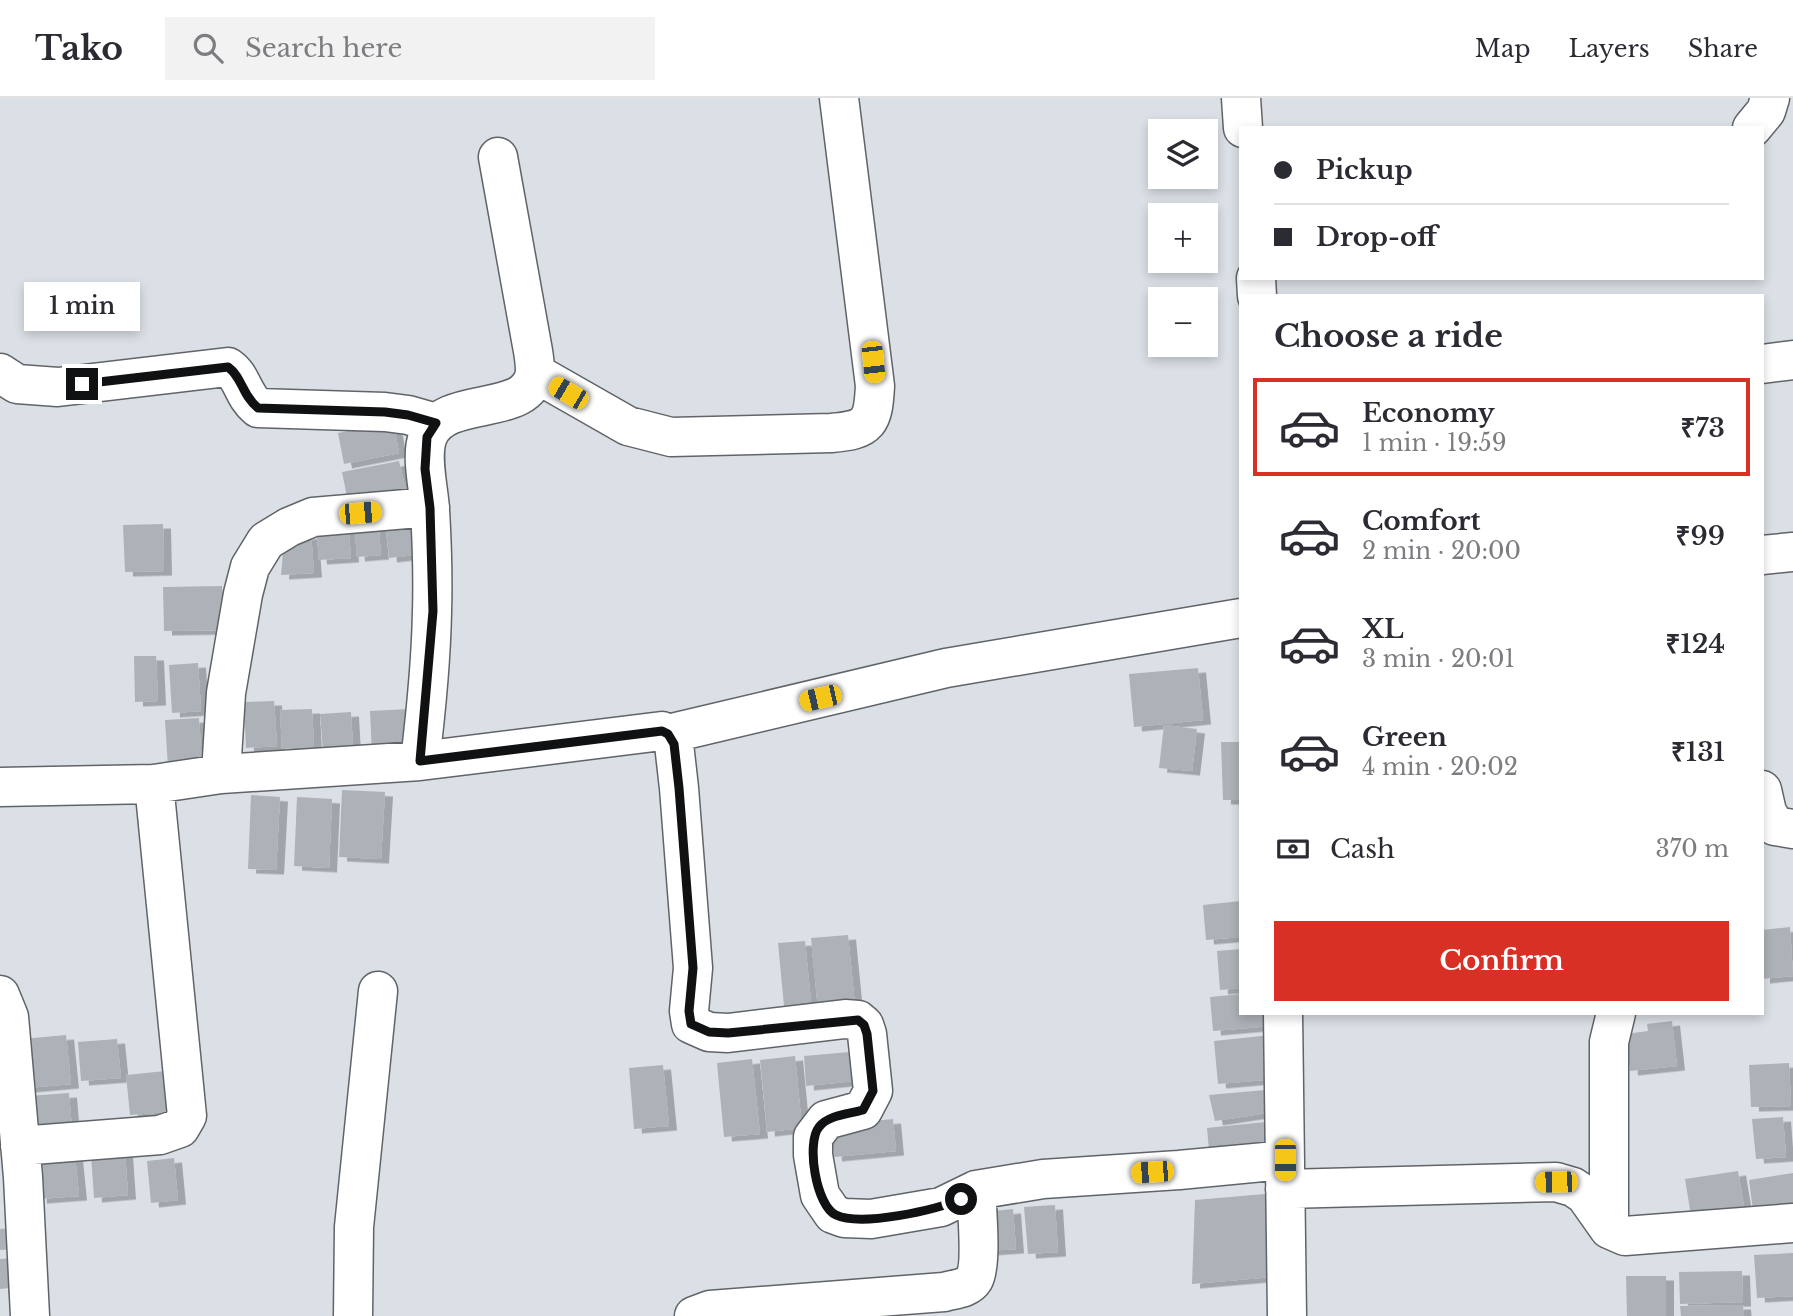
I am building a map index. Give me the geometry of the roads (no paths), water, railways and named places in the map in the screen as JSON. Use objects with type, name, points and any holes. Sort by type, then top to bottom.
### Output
[{"type":"street","points":[[535,373],[628,426],[671,437],[831,433],[854,431],[867,422],[873,413],[875,386],[839,98]]},
{"type":"street","points":[[1241,98],[1244,126]]},
{"type":"street","points":[[1754,126],[1766,111],[1770,98]]},
{"type":"street","points":[[420,761],[433,611],[430,508],[425,469],[427,437],[436,423],[448,415],[516,398],[528,389],[535,373],[498,157]]},
{"type":"street","points":[[1764,364],[1793,360]]},
{"type":"street","points":[[1,375],[18,384],[58,387],[228,367],[237,373],[248,400],[258,408],[385,412],[436,423]]},
{"type":"street","points":[[221,774],[226,694],[243,594],[250,567],[266,541],[313,517],[430,508]]},
{"type":"street","points":[[1764,555],[1793,552]]},
{"type":"street","points":[[668,734],[946,668],[1239,618]]},
{"type":"street","points":[[0,787],[154,783],[221,774],[420,761],[662,731],[668,734],[674,744],[680,801],[693,968],[689,1011],[691,1024],[709,1032],[728,1033],[845,1019],[858,1020],[864,1025],[873,1091],[869,1101],[863,1110],[826,1120],[813,1137],[813,1155],[820,1195],[833,1214],[844,1218],[871,1219],[942,1207],[976,1190],[1043,1179],[1179,1170],[1556,1182],[1573,1187],[1585,1195],[1609,1229],[1625,1236],[1793,1223]]},
{"type":"street","points":[[20,1146],[160,1135],[180,1128],[187,1116],[154,783]]},
{"type":"street","points":[[1764,798],[1767,812],[1775,825],[1793,829]]},
{"type":"street","points":[[353,1316],[354,1227],[378,990]]},
{"type":"street","points":[[0,995],[9,1017],[30,1316]]},
{"type":"street","points":[[1283,1015],[1287,1316]]},
{"type":"street","points":[[1609,1229],[1609,1042],[1616,1015]]},
{"type":"street","points":[[694,1316],[710,1310],[944,1292],[965,1287],[974,1280],[978,1265],[976,1190]]}]
